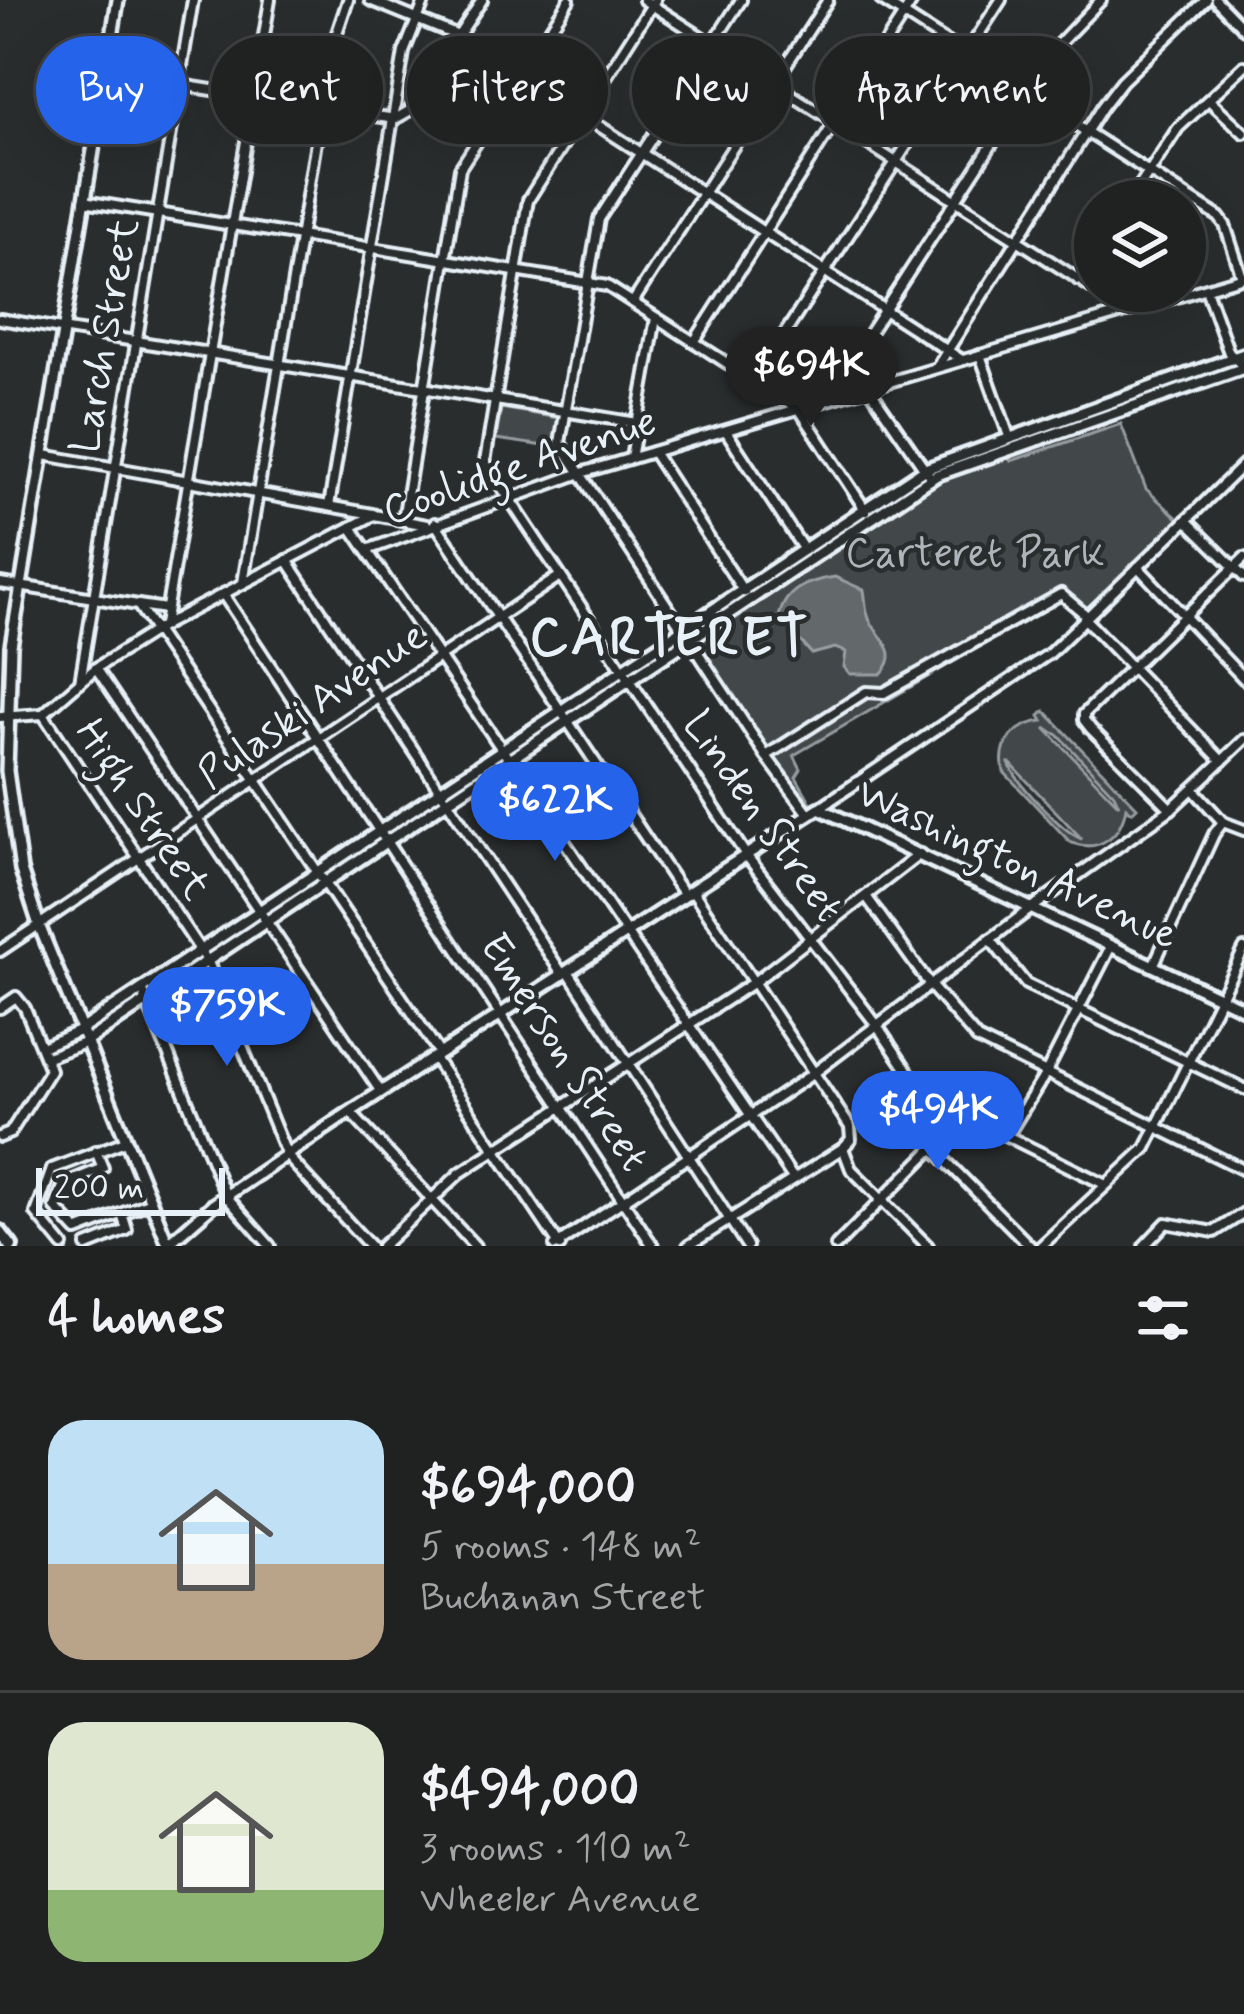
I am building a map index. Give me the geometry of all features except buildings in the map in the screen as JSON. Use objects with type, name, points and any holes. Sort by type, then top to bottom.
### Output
[{"type":"main road","points":[[0,1232],[11,1246]]},
{"type":"street","points":[[111,36],[118,0]]},
{"type":"street","name":"Larch Street","points":[[187,40],[194,0]]},
{"type":"street","points":[[263,36],[270,0]]},
{"type":"street","points":[[336,36],[348,0]]},
{"type":"street","points":[[370,0],[458,36],[482,0]]},
{"type":"street","points":[[329,506],[404,52],[425,0]]},
{"type":"street","points":[[545,36],[568,0]]},
{"type":"street","points":[[718,36],[741,0]]},
{"type":"street","points":[[791,57],[828,0]]},
{"type":"street","points":[[881,0],[940,36]]},
{"type":"street","points":[[890,36],[913,0]]},
{"type":"street","points":[[977,36],[1001,0]]},
{"type":"street","points":[[1065,36],[1101,0]]},
{"type":"street","points":[[1090,126],[1122,81],[1206,0]]},
{"type":"street","points":[[1216,0],[1244,29]]},
{"type":"street","points":[[650,2],[701,36]]},
{"type":"street","name":"Linden Street","points":[[608,72],[650,2]]},
{"type":"street","points":[[1144,180],[1178,128],[1244,66]]},
{"type":"street","points":[[1209,100],[1244,133]]},
{"type":"street","points":[[383,117],[395,119],[407,113]]},
{"type":"street","points":[[608,131],[962,361]]},
{"type":"street","points":[[1090,135],[1219,217],[1243,277]]},
{"type":"street","points":[[93,144],[9,668],[3,772],[21,870],[39,925],[168,1245]]},
{"type":"street","name":"Larch Street","points":[[80,682],[169,144]]},
{"type":"street","points":[[160,627],[243,144]]},
{"type":"street","points":[[243,583],[316,144]]},
{"type":"street","points":[[403,520],[460,168],[475,144]]},
{"type":"street","name":"Linden Street","points":[[564,144],[528,200],[485,460],[746,855],[924,1095],[965,1115]]},
{"type":"street","points":[[648,144],[599,220],[560,443],[766,757],[814,811],[1036,664],[1242,469]]},
{"type":"street","points":[[633,302],[735,144]]},
{"type":"street","points":[[694,342],[821,144]]},
{"type":"street","points":[[869,144],[1074,277]]},
{"type":"street","points":[[754,381],[908,144]]},
{"type":"street","points":[[826,402],[994,144]]},
{"type":"street","points":[[936,369],[1079,144]]},
{"type":"street","points":[[84,201],[607,286],[800,410],[871,519]]},
{"type":"street","name":"Coolidge Avenue","points":[[1206,288],[1243,277]]},
{"type":"street","points":[[806,554],[864,508],[1009,436],[1076,412],[1244,367],[1206,288]]},
{"type":"street","name":"Coolidge Avenue","points":[[367,550],[508,496],[1124,312]]},
{"type":"street","points":[[631,458],[656,317]]},
{"type":"street","points":[[0,320],[637,423]]},
{"type":"street","points":[[980,356],[1013,448]]},
{"type":"street","points":[[42,1047],[144,994],[506,753],[562,710],[626,674],[806,554],[871,519],[928,474],[1081,424],[1239,356]]},
{"type":"street","points":[[869,388],[928,474]]},
{"type":"street","points":[[1076,412],[1081,424]]},
{"type":"street","points":[[726,431],[806,554]]},
{"type":"street","points":[[653,452],[745,593]]},
{"type":"street","points":[[44,455],[432,524],[754,982],[850,1127],[851,1139],[843,1148],[688,1246]]},
{"type":"street","points":[[4,717],[43,714],[96,668],[160,627],[374,514]]},
{"type":"street","points":[[1186,520],[1244,577]]},
{"type":"street","points":[[351,527],[793,1178]]},
{"type":"street","points":[[1171,809],[1091,729],[1084,714],[1244,558]]},
{"type":"street","points":[[287,560],[747,1246]]},
{"type":"street","points":[[1138,566],[1244,679]]},
{"type":"street","name":"Pulaski Avenue","points":[[0,951],[560,576]]},
{"type":"street","points":[[0,583],[166,609]]},
{"type":"street","name":"Emerson Street","points":[[223,594],[653,1246]]},
{"type":"street","points":[[766,757],[866,692],[884,693],[1061,594],[1222,761]]},
{"type":"street","points":[[138,605],[160,627],[557,1245],[814,1073],[1171,809],[1244,740]]},
{"type":"street","points":[[96,668],[381,1092]]},
{"type":"street","points":[[506,753],[569,721],[626,674]]},
{"type":"street","name":"High Street","points":[[43,714],[203,954],[287,1156],[370,1246]]},
{"type":"street","points":[[1193,789],[1223,822],[1244,830]]},
{"type":"street","name":"Washington Avenue","points":[[168,1245],[226,1196],[350,1112],[814,811],[921,853],[1244,1010]]},
{"type":"street","points":[[1153,966],[1223,822]]},
{"type":"street","points":[[382,1246],[495,1148],[754,982],[921,853]]},
{"type":"street","points":[[866,896],[930,985],[977,1040],[1244,1170]]},
{"type":"street","points":[[990,939],[1017,977],[1244,1089]]},
{"type":"street","points":[[1006,1136],[1046,1073],[1112,945]]},
{"type":"street","points":[[1041,1246],[1146,1148],[1244,949]]},
{"type":"street","points":[[47,1058],[84,1043],[144,994]]},
{"type":"street","points":[[144,994],[226,1196],[270,1246]]},
{"type":"street","points":[[0,1008],[16,997],[25,1008],[50,1070],[10,1133],[0,1137]]},
{"type":"street","points":[[350,1112],[475,1246]]},
{"type":"street","points":[[836,1246],[965,1115],[1106,1185]]},
{"type":"street","points":[[63,1246],[36,1213],[52,1169],[125,1141]]},
{"type":"street","points":[[843,1148],[851,1168],[928,1246]]},
{"type":"street","points":[[933,1148],[1030,1246]]},
{"type":"street","points":[[96,1151],[103,1168],[64,1184],[56,1208],[76,1231],[151,1202]]},
{"type":"street","points":[[1144,1246],[1166,1223],[1214,1232],[1244,1213]]},
{"type":"street","points":[[87,1246],[127,1230],[122,1214]]},
{"type":"green space","points":[[501,408],[558,418],[554,444],[496,439]]},
{"type":"green space","name":"Carteret Park","points":[[1121,424],[1146,489],[1182,522],[1085,619],[1063,598],[794,755],[801,769],[796,777],[811,803],[794,787],[696,641],[939,479]]},
{"type":"green space","points":[[1045,711],[1137,807],[1132,812],[1126,807],[1114,834],[1099,844],[1070,842],[1004,772],[1006,744],[1025,726],[1043,721],[1040,716]],"holes":[[[1045,728],[1058,735],[1119,805]],[[1010,763],[1082,839],[1041,806]]]},
{"type":"shaded area","points":[[835,577],[864,590],[868,617],[890,653],[881,674],[850,674],[844,667],[846,652],[835,648],[812,654],[779,617],[786,600],[799,588]]},
{"type":"district","name":"CARTERET","points":[[670,639]]}]
